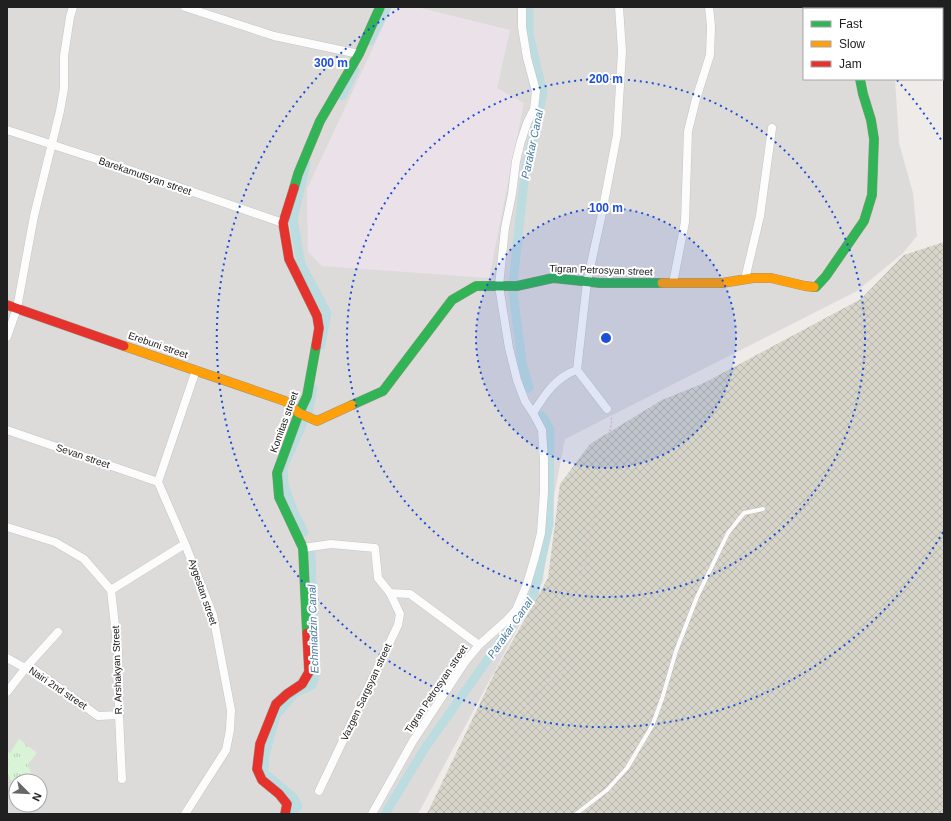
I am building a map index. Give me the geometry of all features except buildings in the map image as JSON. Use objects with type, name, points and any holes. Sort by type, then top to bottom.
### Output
[{"type":"street","points":[[7,338],[17,308],[34,216],[60,111],[63,94],[64,56],[73,7]]},
{"type":"street","points":[[185,7],[274,36],[359,54]]},
{"type":"street","name":"Komitas street","points":[[285,814],[287,804],[279,794],[262,780],[257,769],[260,744],[276,704],[287,694],[302,684],[309,672],[303,548],[280,497],[278,473],[306,396],[320,328],[317,316],[289,259],[283,223],[298,174],[320,121],[359,54],[380,7]]},
{"type":"street","name":"Tigran Petrosyan street","points":[[372,814],[413,741],[465,662],[478,645],[507,620],[516,610],[527,584],[541,533],[544,492],[542,430],[525,401],[517,380],[509,348],[499,286],[505,228],[512,194],[516,161],[527,123],[534,109],[536,91],[527,58],[523,35],[522,7]]},
{"type":"street","points":[[606,409],[577,370],[587,282],[617,135],[622,51],[619,7]]},
{"type":"street","points":[[672,283],[685,222],[688,131],[696,99],[710,55],[712,26],[709,7]]},
{"type":"street","name":"Tigran Petrosyan street","points":[[299,413],[317,422],[383,391],[452,300],[476,286],[516,286],[553,278],[600,283],[722,284],[753,278],[771,278],[816,287],[826,276],[864,221],[872,195],[874,139],[871,120],[860,80]]},
{"type":"street","points":[[745,279],[760,216],[772,128]]},
{"type":"street","name":"Barekamutsyan street","points":[[7,130],[283,223]]},
{"type":"street","name":"Erebuni street","points":[[7,305],[285,401],[299,413]]},
{"type":"street","points":[[158,482],[196,370]]},
{"type":"street","points":[[533,413],[554,384],[566,375],[577,370]]},
{"type":"street","name":"Sevan street","points":[[7,430],[158,482]]},
{"type":"street","name":"Aygestan street","points":[[158,482],[185,544],[213,615],[231,710],[230,730],[226,750],[185,814]]},
{"type":"street","points":[[7,527],[55,542],[84,559],[112,590],[185,544]]},
{"type":"street","name":"Vazgen Sargsyan street","points":[[303,548],[331,544],[375,548],[378,578],[390,593],[400,614],[398,625],[319,791]]},
{"type":"street","name":"R. Arshakyan Street","points":[[112,590],[118,653],[122,779]]},
{"type":"street","points":[[390,593],[410,594],[478,645]]},
{"type":"street","points":[[7,658],[26,667],[58,632]]},
{"type":"street","name":"Nairi 2nd street","points":[[7,692],[26,667],[98,716],[119,715]]},
{"type":"lane","points":[[576,814],[608,790],[627,768],[652,726],[662,699],[676,651],[698,597],[728,533],[744,513],[762,509]]},
{"type":"path","points":[[486,814],[490,788],[509,757],[528,701],[563,670],[554,630],[556,610],[575,590],[584,566],[612,420],[606,409]]},
{"type":"shaded area","points":[[7,7],[885,7],[803,8],[803,80],[895,80],[899,143],[913,193],[917,236],[903,253],[857,291],[565,439],[551,512],[543,581],[418,814],[7,814]]},
{"type":"shaded area","points":[[392,7],[417,7],[510,30],[497,88],[524,103],[489,278],[322,266],[308,252],[307,189]]},
{"type":"shaded area","points":[[944,242],[944,814],[427,814],[495,672],[548,578],[560,484],[590,444],[662,400],[704,383],[861,299],[904,255]]},
{"type":"green space","points":[[19,739],[37,753],[28,764],[31,773],[7,774],[7,751],[10,753]]},
{"type":"waterway","name":"Echmiadzin Canal","points":[[370,41],[387,7]]},
{"type":"waterway","name":"Parakar Canal","points":[[513,283],[525,172],[543,93],[529,34],[529,7]]},
{"type":"waterway","name":"Echmiadzin Canal","points":[[342,96],[355,70]]},
{"type":"waterway","name":"Echmiadzin Canal","points":[[306,164],[293,219],[301,264],[327,313],[321,345]]},
{"type":"waterway","name":"Parakar Canal","points":[[513,292],[522,363],[529,388]]},
{"type":"waterway","name":"Echmiadzin Canal","points":[[309,410],[313,389]]},
{"type":"waterway","name":"Parakar Canal","points":[[385,814],[425,748],[534,594],[549,525],[550,430],[542,416]]},
{"type":"waterway","name":"Echmiadzin Canal","points":[[303,423],[283,467],[284,485],[295,515],[304,532]]},
{"type":"waterway","name":"Echmiadzin Canal","points":[[292,814],[298,806],[293,797],[264,773],[265,755],[276,715],[295,693],[312,685],[315,677],[311,552]]},
{"type":"traffic: fast","points":[[294,188],[298,174],[320,121],[359,54],[380,7]]},
{"type":"traffic: fast","points":[[814,287],[816,287],[826,276],[864,221],[872,195],[874,139],[871,120],[860,80]]},
{"type":"traffic: fast","points":[[352,405],[383,391],[452,300],[476,286],[517,286],[553,278],[600,283],[662,283]]},
{"type":"traffic: fast","points":[[307,633],[303,548],[279,497],[277,473],[299,413],[307,396],[316,346]]},
{"type":"traffic: slow","points":[[662,283],[722,283],[753,278],[771,278],[814,287]]},
{"type":"traffic: slow","points":[[124,346],[285,401],[299,413],[317,421],[352,405]]},
{"type":"traffic: jam","points":[[294,188],[283,223],[289,259],[317,316],[319,328],[316,346]]},
{"type":"traffic: jam","points":[[7,305],[124,346]]},
{"type":"traffic: jam","points":[[285,814],[287,804],[279,794],[262,780],[257,769],[260,744],[276,704],[287,694],[302,684],[309,672],[307,633]]}]
